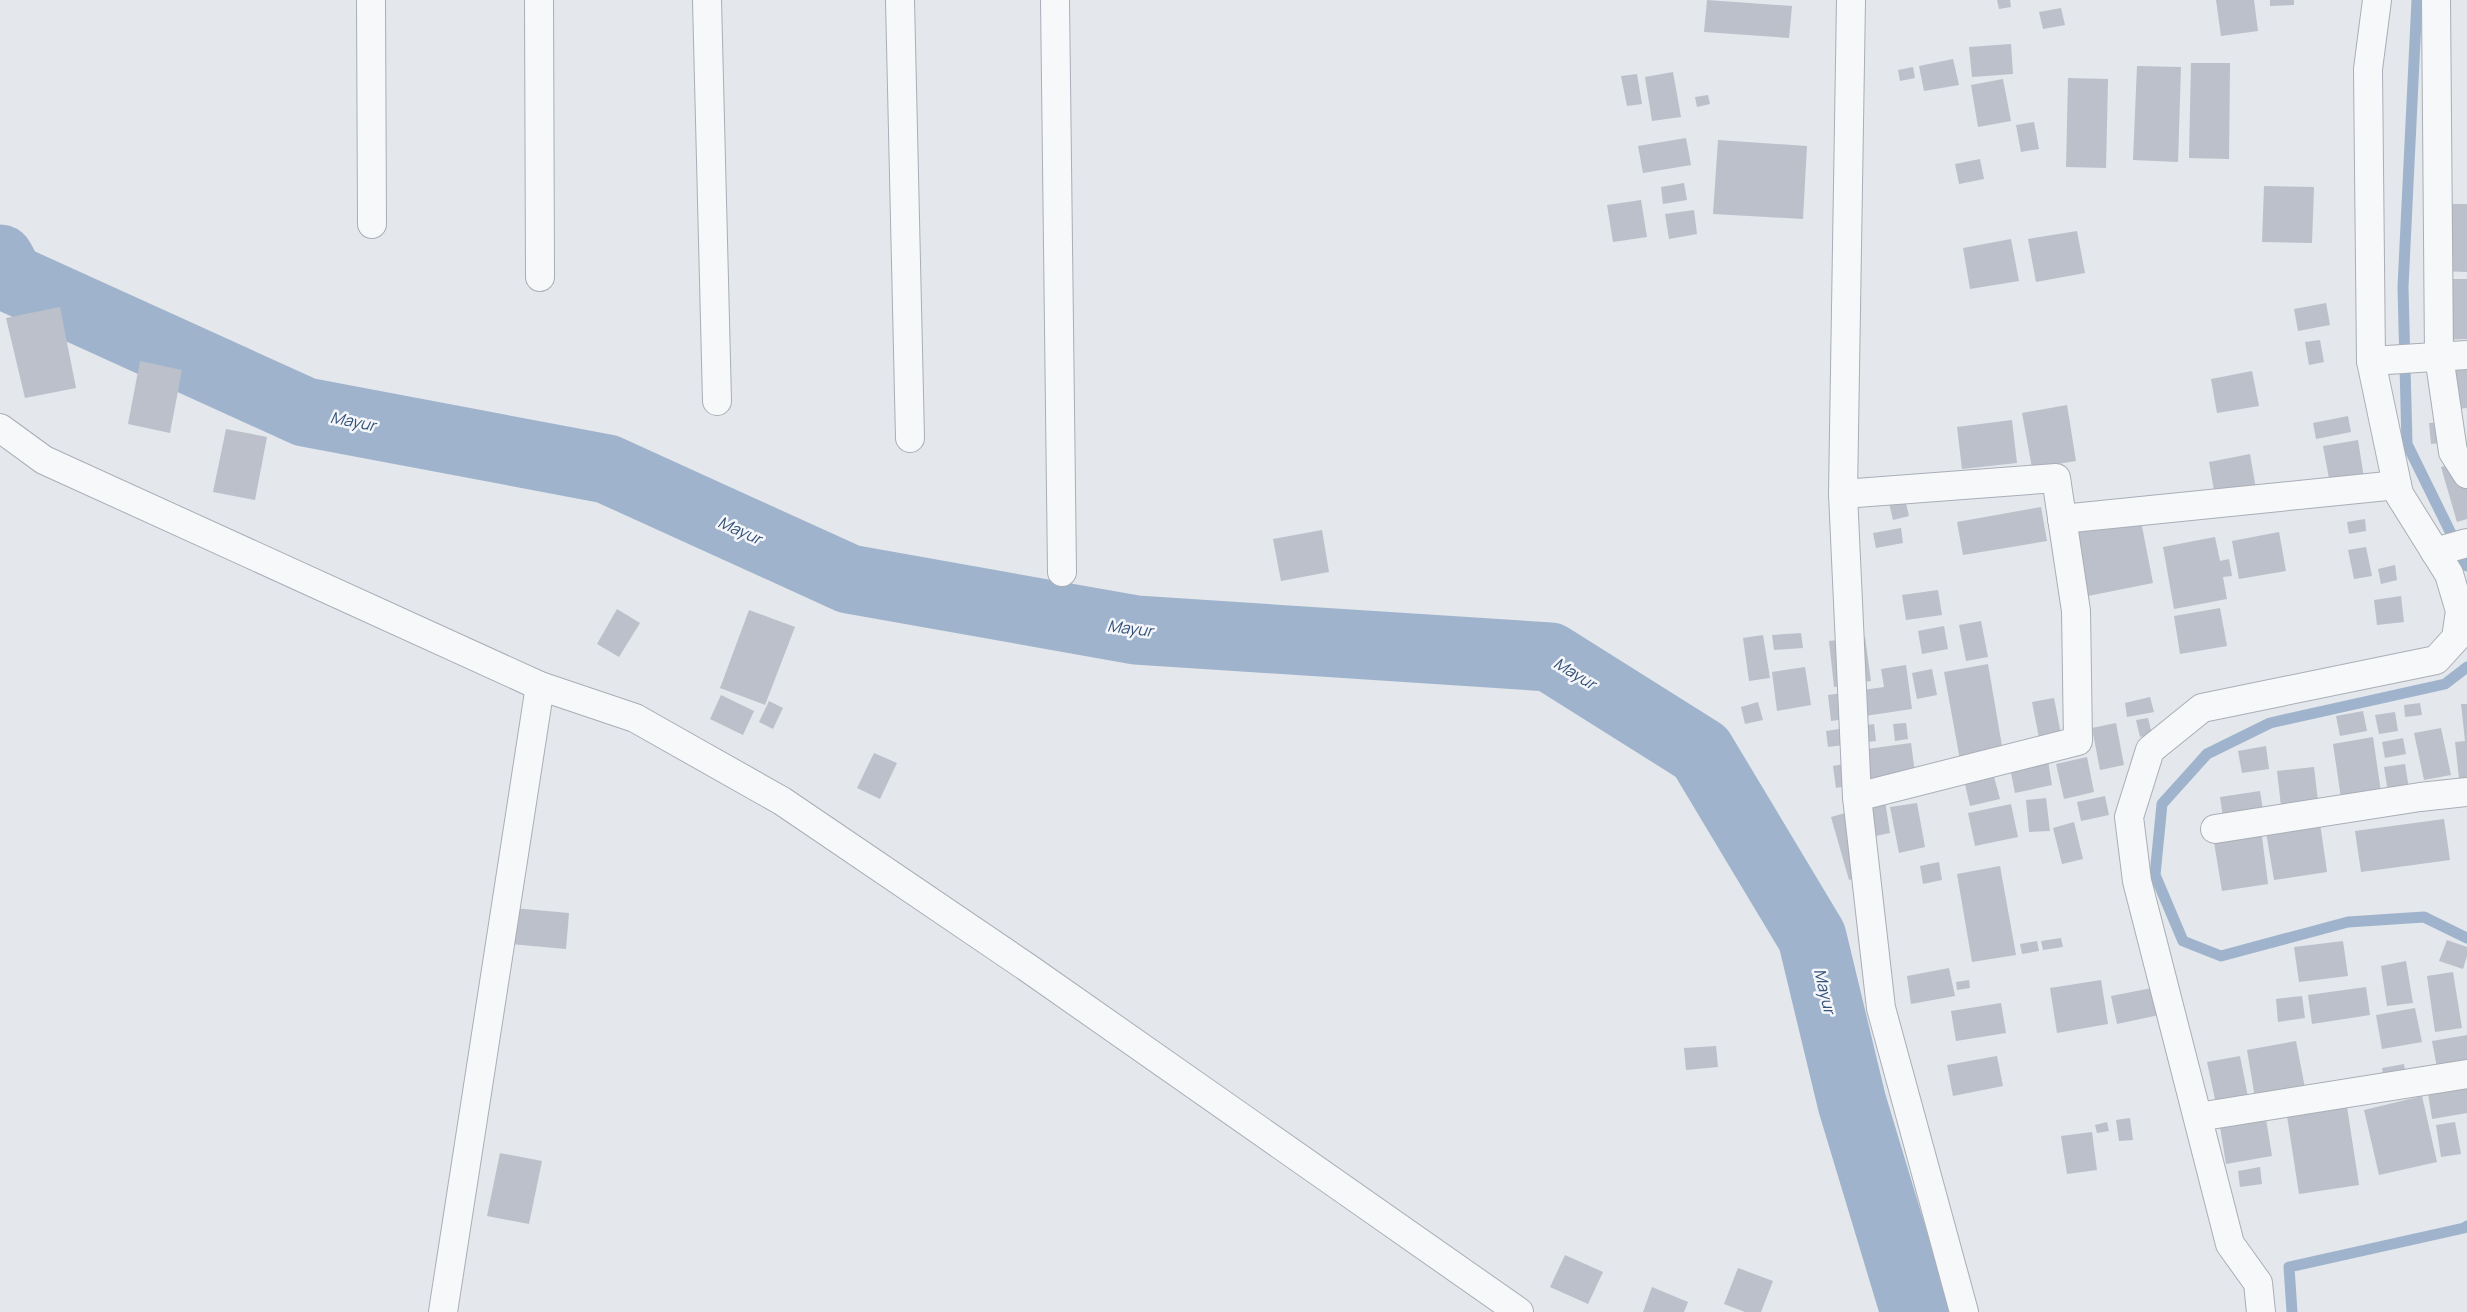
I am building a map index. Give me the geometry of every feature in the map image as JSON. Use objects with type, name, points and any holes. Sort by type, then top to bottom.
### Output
[{"type":"street","points":[[371,0],[372,224]]},
{"type":"street","points":[[539,0],[540,277]]},
{"type":"street","points":[[707,0],[717,401]]},
{"type":"street","points":[[900,0],[910,438]]},
{"type":"street","points":[[1055,0],[1062,572]]},
{"type":"street","points":[[1851,0],[1843,494],[1856,797],[1881,1008],[1964,1312]]},
{"type":"street","points":[[2260,1312],[2258,1282],[2230,1244],[2136,881],[2129,817],[2150,750],[2202,708],[2436,660],[2456,638],[2460,611],[2448,574],[2399,494],[2371,361],[2368,69],[2377,0]]},
{"type":"street","points":[[2436,0],[2432,356],[2453,452],[2467,474]]},
{"type":"street","points":[[2371,361],[2467,355]]},
{"type":"street","points":[[0,428],[44,460],[540,686],[635,718],[782,802],[1028,968],[1519,1312]]},
{"type":"street","points":[[1843,494],[2056,478],[2076,611],[2078,741],[1856,797]]},
{"type":"street","points":[[2062,519],[2397,485]]},
{"type":"street","points":[[2435,552],[2467,543]]},
{"type":"street","points":[[443,1312],[540,686]]},
{"type":"street","points":[[2215,829],[2420,797],[2467,792]]},
{"type":"street","points":[[2198,1117],[2467,1074]]},
{"type":"building","points":[[1707,0],[1792,6],[1789,38],[1704,32]]},
{"type":"building","points":[[1997,0],[2010,0],[2011,7],[1999,9]]},
{"type":"building","points":[[2216,0],[2254,0],[2258,31],[2221,36]]},
{"type":"building","points":[[2270,0],[2294,0],[2294,5],[2270,6]]},
{"type":"building","points":[[2061,8],[2065,25],[2043,29],[2039,12]]},
{"type":"building","points":[[2011,44],[2013,74],[1972,77],[1969,47]]},
{"type":"building","points":[[1953,59],[1959,85],[1924,91],[1919,66]]},
{"type":"building","points":[[2191,63],[2230,63],[2229,159],[2189,158]]},
{"type":"building","points":[[2137,66],[2181,67],[2178,162],[2133,160]]},
{"type":"building","points":[[1913,67],[1915,78],[1900,81],[1898,70]]},
{"type":"building","points":[[1673,72],[1681,117],[1652,121],[1645,77]]},
{"type":"building","points":[[1637,74],[1642,104],[1627,106],[1621,76]]},
{"type":"building","points":[[2068,78],[2108,79],[2106,168],[2066,167]]},
{"type":"building","points":[[2003,79],[2011,121],[1978,127],[1971,85]]},
{"type":"building","points":[[1708,95],[1710,104],[1697,107],[1695,97]]},
{"type":"building","points":[[2034,122],[2039,149],[2021,152],[2016,125]]},
{"type":"building","points":[[1686,138],[1691,165],[1643,173],[1638,146]]},
{"type":"building","points":[[1718,140],[1807,146],[1803,219],[1713,214]]},
{"type":"building","points":[[1980,159],[1984,179],[1959,184],[1955,164]]},
{"type":"building","points":[[1684,183],[1687,200],[1663,204],[1661,187]]},
{"type":"building","points":[[2264,186],[2314,187],[2312,243],[2262,242]]},
{"type":"building","points":[[1641,200],[1647,237],[1613,242],[1607,205]]},
{"type":"building","points":[[2441,204],[2467,204],[2467,272],[2439,271]]},
{"type":"building","points":[[1694,210],[1697,234],[1669,239],[1665,214]]},
{"type":"building","points":[[2077,231],[2085,273],[2036,282],[2028,239]]},
{"type":"building","points":[[2011,239],[2019,281],[1970,289],[1963,248]]},
{"type":"building","points":[[2437,279],[2467,279],[2467,339],[2438,340]]},
{"type":"building","points":[[2326,303],[2330,325],[2298,331],[2294,309]]},
{"type":"building","points":[[60,307],[76,388],[25,398],[6,318]]},
{"type":"building","points":[[2320,340],[2324,362],[2309,365],[2305,342]]},
{"type":"building","points":[[140,361],[182,370],[170,433],[128,424]]},
{"type":"building","points":[[2467,365],[2467,408],[2437,411],[2433,369]]},
{"type":"building","points":[[2252,371],[2259,406],[2217,413],[2211,379]]},
{"type":"building","points":[[2067,405],[2076,461],[2032,468],[2022,413]]},
{"type":"building","points":[[2348,416],[2351,432],[2316,439],[2313,423]]},
{"type":"building","points":[[2012,420],[2017,463],[1962,469],[1957,427]]},
{"type":"building","points":[[2445,422],[2448,442],[2431,444],[2429,423]]},
{"type":"building","points":[[226,429],[267,437],[255,500],[213,492]]},
{"type":"building","points":[[2358,440],[2364,478],[2330,484],[2323,446]]},
{"type":"building","points":[[2250,454],[2256,489],[2215,496],[2209,462]]},
{"type":"building","points":[[2467,460],[2467,519],[2457,522],[2441,467]]},
{"type":"building","points":[[1905,499],[1909,516],[1893,520],[1889,503]]},
{"type":"building","points":[[2041,507],[2047,541],[1963,555],[1957,522]]},
{"type":"building","points":[[2140,516],[2153,583],[2088,596],[2075,529]]},
{"type":"building","points":[[2365,519],[2366,531],[2349,534],[2347,522]]},
{"type":"building","points":[[1901,528],[1903,543],[1876,548],[1873,533]]},
{"type":"building","points":[[1322,530],[1329,572],[1281,581],[1273,539]]},
{"type":"building","points":[[2279,532],[2286,571],[2239,579],[2232,541]]},
{"type":"building","points":[[2215,537],[2220,561],[2229,559],[2232,576],[2223,577],[2227,599],[2174,609],[2163,547]]},
{"type":"building","points":[[2366,547],[2372,576],[2354,579],[2348,550]]},
{"type":"building","points":[[2395,565],[2397,580],[2381,584],[2378,569]]},
{"type":"building","points":[[1938,590],[1942,615],[1906,620],[1902,595]]},
{"type":"building","points":[[2401,596],[2404,622],[2377,625],[2374,600]]},
{"type":"building","points":[[2220,608],[2227,646],[2180,654],[2174,616]]},
{"type":"building","points":[[617,609],[640,623],[619,657],[597,644]]},
{"type":"building","points":[[749,610],[795,627],[765,705],[720,688]]},
{"type":"building","points":[[1981,621],[1988,657],[1966,661],[1959,625]]},
{"type":"building","points":[[1944,626],[1948,649],[1922,654],[1918,631]]},
{"type":"building","points":[[1801,633],[1803,648],[1774,650],[1772,635]]},
{"type":"building","points":[[1763,635],[1770,678],[1749,681],[1743,638]]},
{"type":"building","points":[[1865,637],[1871,681],[1834,687],[1829,641]]},
{"type":"building","points":[[1988,664],[2003,752],[1960,760],[1944,672]]},
{"type":"building","points":[[1906,665],[1912,709],[1831,721],[1828,695],[1884,687],[1881,669]]},
{"type":"building","points":[[1805,667],[1811,705],[1777,711],[1772,672]]},
{"type":"building","points":[[1932,669],[1937,695],[1917,699],[1912,673]]},
{"type":"building","points":[[721,695],[754,711],[743,735],[710,719]]},
{"type":"building","points":[[2150,697],[2154,712],[2127,717],[2125,703]]},
{"type":"building","points":[[2054,698],[2061,734],[2039,738],[2032,702]]},
{"type":"building","points":[[769,701],[783,708],[773,729],[759,722]]},
{"type":"building","points":[[1758,702],[1763,720],[1745,724],[1741,707]]},
{"type":"building","points":[[2420,703],[2422,715],[2405,717],[2404,705]]},
{"type":"building","points":[[2461,704],[2467,704],[2467,786],[2460,787],[2455,742],[2465,741]]},
{"type":"building","points":[[2363,711],[2367,731],[2340,736],[2336,716]]},
{"type":"building","points":[[2395,712],[2398,731],[2379,734],[2375,715]]},
{"type":"building","points":[[2148,718],[2152,734],[2140,737],[2136,720]]},
{"type":"building","points":[[1906,723],[1908,739],[1895,741],[1893,724]]},
{"type":"building","points":[[2116,723],[2124,765],[2100,770],[2092,728]]},
{"type":"building","points":[[1874,724],[1876,741],[1828,747],[1826,731]]},
{"type":"building","points":[[2441,728],[2451,775],[2424,780],[2414,733]]},
{"type":"building","points":[[2373,737],[2382,799],[2342,805],[2333,744]]},
{"type":"building","points":[[2403,738],[2406,754],[2385,758],[2382,742]]},
{"type":"building","points":[[1911,743],[1915,773],[1856,781],[1852,751]]},
{"type":"building","points":[[2266,746],[2269,769],[2242,773],[2238,751]]},
{"type":"building","points":[[874,753],[897,763],[880,799],[857,788]]},
{"type":"building","points":[[2087,757],[2094,792],[2064,799],[2056,764]]},
{"type":"building","points":[[2048,761],[2052,785],[2015,793],[2010,768]]},
{"type":"building","points":[[1844,764],[1848,786],[1836,788],[1833,766]]},
{"type":"building","points":[[2405,764],[2410,795],[2389,799],[2384,767]]},
{"type":"building","points":[[2314,767],[2318,801],[2281,806],[2277,771]]},
{"type":"building","points":[[1993,773],[2000,799],[1970,806],[1964,780]]},
{"type":"building","points":[[2260,791],[2264,817],[2224,824],[2220,797]]},
{"type":"building","points":[[2105,796],[2109,815],[2081,821],[2077,802]]},
{"type":"building","points":[[2046,798],[2050,831],[2029,832],[2026,800]]},
{"type":"building","points":[[1885,801],[1890,833],[1866,838],[1860,806]]},
{"type":"building","points":[[1917,803],[1925,847],[1899,853],[1890,807]]},
{"type":"building","points":[[2011,804],[2018,837],[1975,846],[1968,813]]},
{"type":"building","points":[[1856,810],[1873,873],[1849,880],[1831,817]]},
{"type":"building","points":[[2444,819],[2450,860],[2361,872],[2355,831]]},
{"type":"building","points":[[2074,822],[2083,859],[2062,864],[2053,828]]},
{"type":"building","points":[[2320,823],[2327,872],[2274,880],[2266,832]]},
{"type":"building","points":[[2261,829],[2268,884],[2222,891],[2213,836]]},
{"type":"building","points":[[1939,862],[1942,880],[1923,884],[1920,866]]},
{"type":"building","points":[[2000,866],[2016,955],[1972,962],[1957,874]]},
{"type":"building","points":[[513,908],[569,913],[566,949],[510,944]]},
{"type":"building","points":[[2061,938],[2063,947],[2043,950],[2041,941]]},
{"type":"building","points":[[2447,940],[2467,947],[2467,956],[2463,969],[2439,961]]},
{"type":"building","points":[[2037,941],[2039,951],[2022,954],[2020,944]]},
{"type":"building","points":[[2343,941],[2348,976],[2299,982],[2294,947]]},
{"type":"building","points":[[2406,961],[2413,1003],[2387,1006],[2381,966]]},
{"type":"building","points":[[1949,968],[1955,996],[1911,1004],[1907,976]]},
{"type":"building","points":[[2453,972],[2462,1028],[2435,1032],[2427,976]]},
{"type":"building","points":[[1969,980],[1970,988],[1957,990],[1956,982]]},
{"type":"building","points":[[2101,980],[2108,1024],[2057,1033],[2050,988]]},
{"type":"building","points":[[2157,987],[2164,1014],[2117,1024],[2111,996]]},
{"type":"building","points":[[2366,987],[2370,1015],[2312,1024],[2308,995]]},
{"type":"building","points":[[2302,996],[2305,1018],[2278,1022],[2276,999]]},
{"type":"building","points":[[2001,1003],[2006,1033],[1956,1041],[1951,1011]]},
{"type":"building","points":[[2415,1008],[2422,1042],[2382,1049],[2376,1015]]},
{"type":"building","points":[[2467,1035],[2467,1069],[2438,1073],[2432,1041]]},
{"type":"building","points":[[2296,1041],[2305,1088],[2255,1098],[2247,1050]]},
{"type":"building","points":[[1716,1046],[1718,1067],[1686,1070],[1684,1048]]},
{"type":"building","points":[[1997,1056],[2003,1086],[1953,1096],[1947,1065]]},
{"type":"building","points":[[2240,1056],[2248,1097],[2216,1104],[2207,1062]]},
{"type":"building","points":[[2404,1064],[2406,1077],[2384,1081],[2382,1068]]},
{"type":"building","points":[[2467,1080],[2467,1113],[2432,1119],[2427,1087]]},
{"type":"building","points":[[2422,1096],[2437,1162],[2379,1175],[2364,1110]]},
{"type":"building","points":[[2347,1107],[2359,1185],[2299,1194],[2287,1116]]},
{"type":"building","points":[[2130,1118],[2133,1140],[2119,1141],[2116,1120]]},
{"type":"building","points":[[2266,1119],[2272,1156],[2226,1164],[2220,1127]]},
{"type":"building","points":[[2107,1122],[2109,1131],[2097,1133],[2095,1125]]},
{"type":"building","points":[[2455,1122],[2461,1154],[2441,1157],[2436,1125]]},
{"type":"building","points":[[2092,1132],[2097,1170],[2067,1174],[2061,1136]]},
{"type":"building","points":[[500,1153],[542,1161],[529,1224],[487,1216]]},
{"type":"building","points":[[2260,1167],[2262,1184],[2240,1187],[2238,1171]]},
{"type":"building","points":[[1565,1255],[1603,1272],[1588,1304],[1550,1287]]},
{"type":"building","points":[[1738,1268],[1773,1281],[1761,1312],[1745,1312],[1724,1304]]},
{"type":"building","points":[[1652,1287],[1688,1302],[1684,1312],[1643,1312]]},
{"type":"waterway","points":[[2417,0],[2403,287],[2407,444],[2467,566]]},
{"type":"waterway","name":"Mayur","points":[[0,259],[10,278],[305,412],[607,469],[849,579],[1136,630],[1550,657],[1701,752],[1812,937],[1852,1103],[1915,1312]]},
{"type":"waterway","points":[[2467,667],[2445,684],[2270,723],[2207,754],[2162,804],[2155,875],[2183,941],[2221,956],[2348,922],[2424,917],[2467,938]]},
{"type":"waterway","points":[[2292,1312],[2289,1267],[2467,1226]]}]
